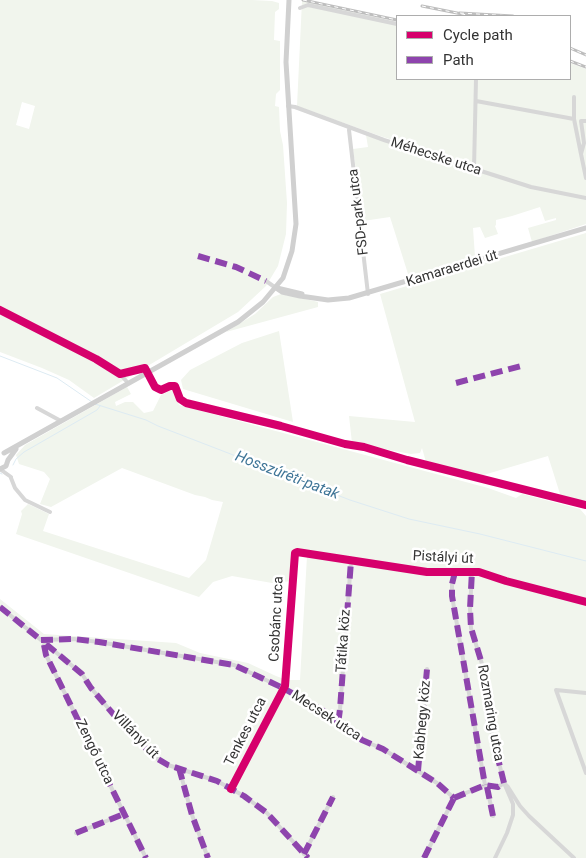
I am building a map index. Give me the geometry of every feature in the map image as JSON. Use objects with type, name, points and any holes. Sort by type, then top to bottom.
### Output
[{"type":"street","points":[[26,440],[12,453],[7,462],[0,469],[11,477],[7,462],[2,452],[238,322],[264,302],[283,278],[292,251],[296,224],[286,53],[289,0]]},
{"type":"street","points":[[300,8],[308,5],[396,24]]},
{"type":"street","points":[[474,169],[476,80]]},
{"type":"street","points":[[574,96],[574,119],[586,178]]},
{"type":"street","points":[[476,101],[574,119]]},
{"type":"street","name":"Méhecske utca","points":[[288,106],[474,169],[544,190],[586,198]]},
{"type":"street","points":[[581,154],[584,143],[581,123],[584,121]]},
{"type":"street","name":"FSD-park utca","points":[[349,130],[368,294]]},
{"type":"street","name":"Kamaraerdei út","points":[[276,288],[282,292],[340,300],[368,294],[586,228]]},
{"type":"street","points":[[283,278],[285,286],[293,291]]},
{"type":"street","points":[[266,281],[276,288]]},
{"type":"street","name":"Kamaraerdei út","points":[[276,288],[316,298]]},
{"type":"street","points":[[0,310],[96,358],[120,374],[128,383]]},
{"type":"street","points":[[161,390],[174,386],[177,388],[180,399],[186,403],[345,444],[361,446],[407,460],[586,505]]},
{"type":"street","points":[[37,408],[61,421]]},
{"type":"street","points":[[11,478],[15,488],[25,500],[50,512]]},
{"type":"street","name":"Pistályi út","points":[[297,552],[421,572],[472,571],[586,602]]},
{"type":"street","name":"Csobánc utca","points":[[283,688],[286,679],[293,554],[297,552]]},
{"type":"street","name":"Tátika köz","points":[[336,721],[339,717],[351,561]]},
{"type":"street","name":"Rozmaring utca","points":[[472,571],[471,628],[482,664],[489,722],[504,784],[529,816],[574,858]]},
{"type":"street","points":[[454,572],[452,596],[493,816]]},
{"type":"street","name":"Villányi út","points":[[0,607],[82,674],[91,688],[151,754],[165,763],[217,781],[263,809],[308,858]]},
{"type":"street","name":"Mecsek utca","points":[[44,642],[74,639],[234,665],[283,688],[322,710],[362,740],[383,749],[443,787],[454,798]]},
{"type":"street","name":"Zengő utca","points":[[44,642],[46,655],[146,858]]},
{"type":"street","name":"Kabhegy köz","points":[[418,771],[427,668]]},
{"type":"street","name":"Tenkes utca","points":[[231,788],[283,688]]},
{"type":"street","points":[[586,693],[556,690],[586,774]]},
{"type":"street","points":[[179,768],[192,815],[208,858]]},
{"type":"street","points":[[424,858],[454,798],[486,786],[498,787],[504,784],[513,804],[513,815],[496,858]]},
{"type":"street","points":[[304,854],[333,797]]},
{"type":"street","points":[[76,833],[124,814]]},
{"type":"shaded area","points":[[0,0],[252,0],[279,3],[279,9],[275,12],[274,40],[280,41],[280,90],[276,94],[275,106],[279,107],[280,131],[283,145],[287,203],[286,234],[278,266],[266,286],[238,312],[94,398],[69,380],[0,352]],"holes":[[[22,102],[35,106],[29,129],[16,125]]]},
{"type":"shaded area","points":[[302,1],[396,22],[396,80],[571,80],[571,63],[586,69],[586,224],[532,242],[528,228],[556,220],[556,218],[545,221],[540,207],[496,220],[495,226],[498,234],[485,238],[480,227],[473,228],[475,257],[461,264],[409,277],[390,217],[363,221],[353,149],[368,147],[366,135],[450,163],[449,158],[377,135],[297,106]]},
{"type":"shaded area","points":[[586,233],[586,503],[561,497],[548,456],[480,476],[426,462],[422,448],[420,453],[411,454],[352,443],[349,416],[415,422],[380,294]]},
{"type":"shaded area","points":[[281,294],[318,302],[318,307],[226,332],[255,314],[273,297]]},
{"type":"shaded area","points":[[279,331],[293,422],[183,389],[181,380],[190,370],[242,343]]},
{"type":"shaded area","points":[[127,387],[131,394],[115,402],[116,406],[125,402],[133,402],[144,413],[153,411],[161,395],[175,390],[179,405],[488,488],[516,498],[522,494],[580,509],[586,516],[586,858],[0,858],[0,599],[44,634],[176,643],[200,653],[248,663],[287,680],[300,680],[307,556],[293,555],[292,581],[272,583],[232,576],[213,582],[199,597],[16,534],[22,514],[21,511],[28,504],[49,514],[43,531],[189,578],[206,560],[223,502],[195,495],[122,468],[51,507],[40,504],[50,479],[44,472],[19,464],[16,455],[25,445]]},
{"type":"waterway","name":"Hosszúréti-patak","points":[[0,356],[57,378],[92,402]]},
{"type":"waterway","name":"Hosszúréti-patak","points":[[95,404],[146,420],[350,500],[409,519],[480,534],[586,561]]},
{"type":"waterway","points":[[13,465],[16,459],[24,452],[97,410],[100,406]]},
{"type":"railway","points":[[303,0],[396,20]]},
{"type":"railway","points":[[422,6],[467,15]]},
{"type":"railway","points":[[460,13],[495,15]]},
{"type":"railway","points":[[571,48],[586,55]]},
{"type":"railway","points":[[571,61],[586,67]]},
{"type":"marked path","points":[[198,256],[236,267],[266,281]]},
{"type":"marked path","points":[[456,383],[521,366]]},
{"type":"marked path","points":[[336,721],[339,717],[340,709],[351,561]]},
{"type":"marked path","points":[[454,798],[485,785],[498,787],[504,783],[489,722],[482,664],[471,628],[472,571],[468,572]]},
{"type":"marked path","points":[[455,572],[452,596],[485,785]]},
{"type":"marked path","points":[[0,607],[41,640]]},
{"type":"marked path","points":[[41,640],[74,639],[99,642],[234,665],[283,688],[322,710],[362,740],[383,749],[437,783],[454,798]]},
{"type":"marked path","points":[[46,644],[82,674],[91,688],[126,729],[156,758],[168,765],[217,781],[244,796],[267,813],[308,858]]},
{"type":"marked path","points":[[44,645],[46,655],[146,858]]},
{"type":"marked path","points":[[418,771],[427,669]]},
{"type":"marked path","points":[[179,768],[192,815],[208,858]]},
{"type":"marked path","points":[[487,787],[493,816]]},
{"type":"marked path","points":[[304,854],[333,797]]},
{"type":"marked path","points":[[424,858],[454,798]]},
{"type":"marked path","points":[[76,833],[124,814]]},
{"type":"cycle path","points":[[0,310],[96,359],[120,374],[145,368],[155,387],[161,390],[175,386],[180,399],[186,403],[586,505]]},
{"type":"cycle path","points":[[231,789],[285,686],[295,553],[427,572],[479,572],[586,602]]}]
